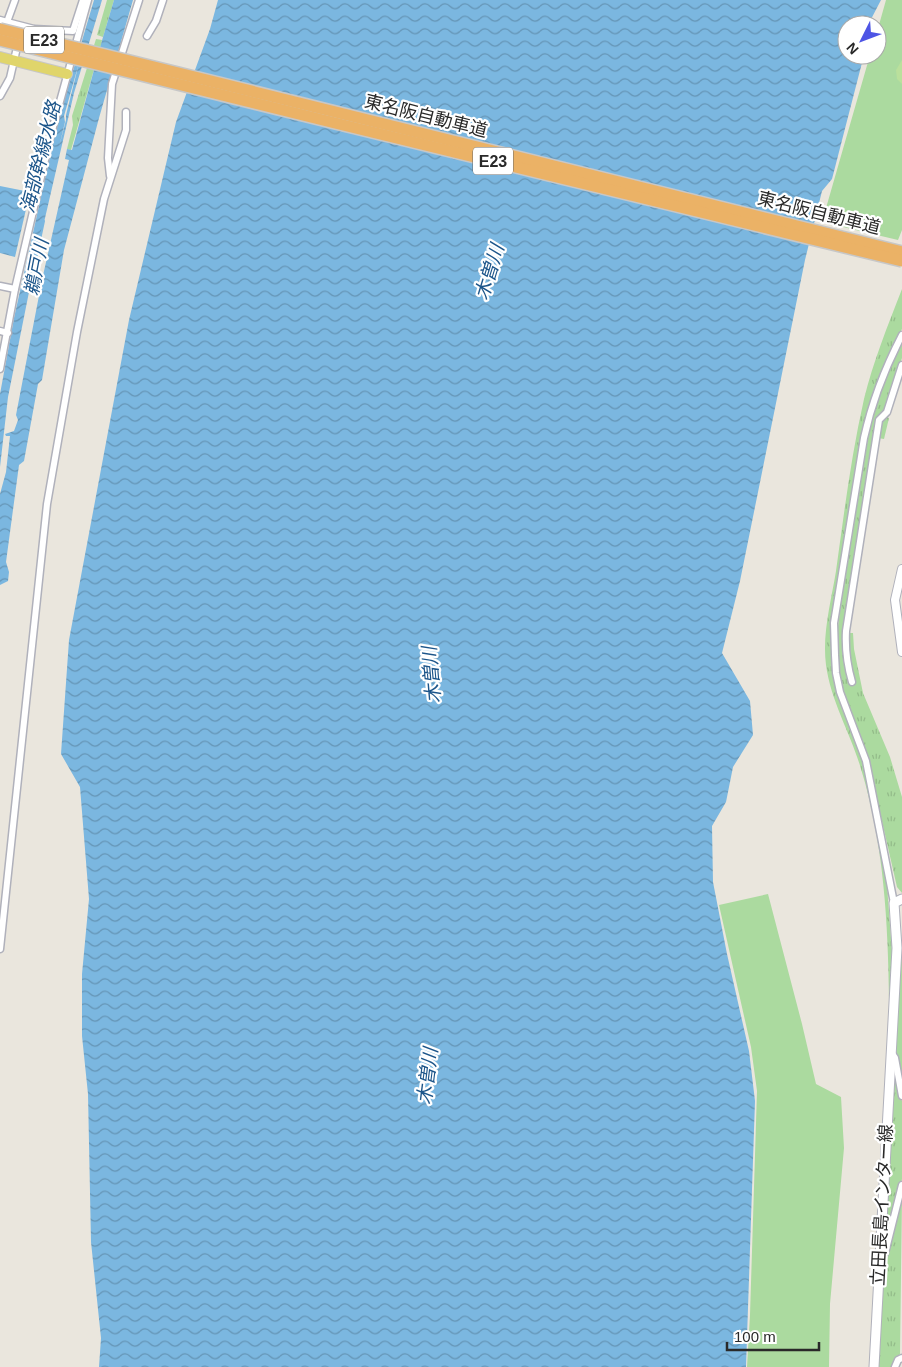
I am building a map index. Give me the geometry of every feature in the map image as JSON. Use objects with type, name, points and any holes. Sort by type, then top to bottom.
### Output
[{"type":"highway","name":"東名阪自動車道","points":[[4,25],[902,252]]},
{"type":"highway","name":"東名阪自動車道","points":[[0,40],[902,261]]},
{"type":"main road","points":[[0,57],[67,74]]},
{"type":"main road","name":"立田長島インター線","points":[[874,1367],[898,901]]},
{"type":"street","points":[[4,25],[15,0]]},
{"type":"street","points":[[4,25],[22,25],[34,29],[46,28],[73,31],[83,0]]},
{"type":"street","points":[[0,369],[15,289],[67,74],[88,0]]},
{"type":"street","points":[[110,179],[108,158],[112,84],[139,0]]},
{"type":"street","points":[[147,36],[156,21],[163,0]]},
{"type":"street","points":[[0,20],[4,25]]},
{"type":"street","points":[[0,96],[10,78],[22,25]]},
{"type":"street","points":[[0,949],[47,504],[77,332],[104,200],[126,130],[126,112]]},
{"type":"street","points":[[0,286],[15,289]]},
{"type":"street","points":[[0,331],[8,333]]},
{"type":"street","points":[[898,901],[866,761],[845,706],[836,673],[834,624],[864,438],[880,383],[902,335]]},
{"type":"street","points":[[852,682],[846,658],[846,631],[879,420],[887,412],[902,366]]},
{"type":"street","points":[[902,569],[895,600],[902,652]]},
{"type":"street","points":[[890,1051],[896,1058],[902,1096]]},
{"type":"street","points":[[880,1259],[885,1253],[902,1185]]},
{"type":"street","points":[[895,1367],[898,1360],[902,1358]]},
{"type":"green space","points":[[107,0],[114,0],[103,37],[97,35]]},
{"type":"green space","points":[[886,0],[902,0],[902,230],[898,240],[822,222],[867,65],[887,65],[887,15],[882,15]]},
{"type":"green space","points":[[96,39],[102,40],[101,45],[71,150],[67,149],[73,125],[72,116]]},
{"type":"green space","points":[[902,60],[902,84],[897,79],[896,70]]},
{"type":"green space","points":[[902,289],[902,329],[887,357],[877,382],[861,438],[831,624],[832,671],[836,689],[863,762],[887,886],[892,951],[889,1001],[886,913],[875,826],[861,769],[832,692],[826,665],[825,642],[859,420],[876,357]]},
{"type":"green space","points":[[902,344],[902,358],[885,410],[877,420],[843,632],[843,646],[844,659],[851,686],[854,685],[849,665],[848,633],[853,633],[854,649],[863,693],[890,757],[902,797],[902,893],[897,887],[868,760],[848,708],[838,672],[837,634],[868,438],[882,389]]},
{"type":"green space","points":[[885,416],[889,418],[884,439],[878,438],[881,421]]},
{"type":"green space","points":[[768,894],[816,1084],[841,1097],[844,1148],[830,1304],[829,1367],[747,1367],[757,1091],[751,1047],[719,905]]},
{"type":"green space","points":[[902,954],[902,1091],[895,1048],[897,998]]},
{"type":"green space","points":[[894,1063],[898,1092],[902,1101],[902,1179],[885,1250]]},
{"type":"green space","points":[[902,1197],[900,1354],[892,1367],[876,1367],[884,1259]]},
{"type":"water","points":[[94,0],[102,0],[74,93],[36,257],[8,397],[0,467],[0,394],[14,318],[57,125]],"holes":[[[79,63],[66,120],[59,147],[65,122],[64,116]]]},
{"type":"water","points":[[114,0],[133,0],[64,250],[42,380],[38,384],[24,461],[19,465],[6,562],[9,572],[8,581],[0,585],[0,494],[6,472],[10,436],[5,434],[14,431],[18,420],[16,415],[42,280],[69,160],[65,159],[67,149],[72,150]]},
{"type":"water","name":"木曽川","points":[[218,0],[881,0],[873,15],[837,15],[837,65],[861,65],[832,179],[822,191],[805,260],[740,581],[722,653],[750,701],[753,735],[733,767],[726,802],[712,826],[713,882],[749,1051],[755,1101],[746,1367],[99,1367],[101,1338],[91,1242],[88,1094],[82,1036],[82,974],[89,899],[80,787],[61,754],[69,640],[129,320],[176,122],[210,29]]},
{"type":"water","points":[[0,186],[30,192],[15,257],[0,253]]},
{"type":"waterway","points":[[29,292],[44,221]]},
{"type":"water label","name":"海部幹線水路","points":[[40,157]]},
{"type":"water label","name":"鵜戸川","points":[[36,267]]}]
